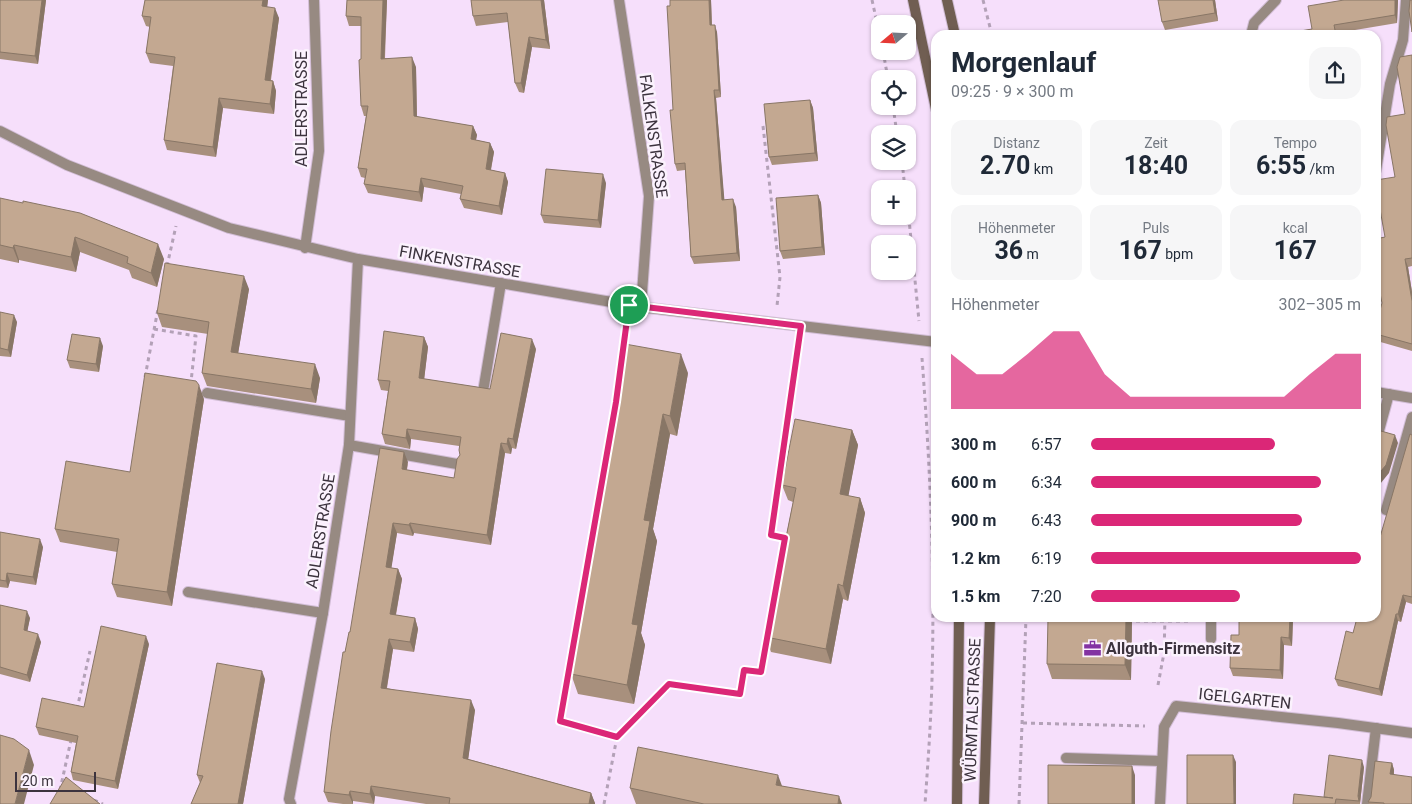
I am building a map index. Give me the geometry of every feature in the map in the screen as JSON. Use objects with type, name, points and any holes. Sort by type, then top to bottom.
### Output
[{"type":"main road","points":[[913,0],[931,85]]},
{"type":"main road","points":[[947,0],[954,30]]},
{"type":"main road","name":"WÜRMTALSTRASSE","points":[[957,804],[960,622]]},
{"type":"main road","name":"WÜRMTALSTRASSE","points":[[984,804],[990,622]]},
{"type":"street","name":"ADLERSTRASSE","points":[[305,248],[319,150],[314,0]]},
{"type":"street","name":"FALKENSTRASSE","points":[[620,0],[650,196],[641,307]]},
{"type":"street","points":[[1252,30],[1254,23],[1276,0]]},
{"type":"street","points":[[1381,139],[1390,84],[1403,40],[1406,0]]},
{"type":"street","name":"FINKENSTRASSE","points":[[0,131],[67,165],[229,228],[358,260],[641,307],[931,341]]},
{"type":"street","name":"ADLERSTRASSE","points":[[291,804],[289,799],[323,613],[349,444],[358,260]]},
{"type":"street","points":[[484,386],[501,283]]},
{"type":"street","points":[[206,393],[350,416]]},
{"type":"street","points":[[1381,393],[1412,398]]},
{"type":"street","points":[[1381,423],[1389,394]]},
{"type":"street","points":[[1386,510],[1412,417]]},
{"type":"street","points":[[349,444],[457,464]]},
{"type":"street","points":[[188,592],[323,613]]},
{"type":"street","points":[[1211,622],[1211,639]]},
{"type":"street","name":"IGELGARTEN","points":[[1160,804],[1164,726],[1176,706],[1376,728],[1412,734]]},
{"type":"street","points":[[1367,804],[1376,728]]},
{"type":"street","points":[[1066,758],[1161,761]]},
{"type":"path","points":[[872,0],[875,15]]},
{"type":"path","points":[[983,0],[991,30]]},
{"type":"path","points":[[763,126],[780,277],[775,324]]},
{"type":"path","points":[[166,270],[180,208]]},
{"type":"path","points":[[910,225],[921,340],[929,455],[931,530]]},
{"type":"path","points":[[153,381],[144,379],[160,299]]},
{"type":"path","points":[[619,379],[629,305]]},
{"type":"path","points":[[778,576],[785,538],[771,535],[801,326]]},
{"type":"path","points":[[154,328],[196,336],[190,389],[206,393]]},
{"type":"path","points":[[597,509],[560,721],[617,737]]},
{"type":"path","points":[[926,804],[932,679],[932,622]]},
{"type":"path","points":[[1019,804],[1026,622]]},
{"type":"path","points":[[1158,685],[1164,654],[1165,622]]},
{"type":"path","points":[[604,804],[617,737],[669,684],[740,694],[744,670],[761,672],[768,634]]},
{"type":"path","points":[[76,715],[90,651]]},
{"type":"path","points":[[1023,723],[1164,726]]},
{"type":"path","points":[[57,796],[72,733]]},
{"type":"path","points":[[60,788],[69,791]]},
{"type":"path","points":[[86,798],[103,804]]},
{"type":"building","points":[[0,0],[42,0],[35,56],[0,52]]},
{"type":"building","points":[[145,0],[263,0],[262,6],[275,8],[265,80],[273,81],[270,104],[219,98],[213,147],[164,140],[175,57],[146,53],[151,17],[142,16]]},
{"type":"building","points":[[347,0],[383,0],[381,59],[412,57],[414,116],[473,126],[471,139],[490,143],[486,169],[505,173],[499,206],[460,199],[463,186],[421,178],[419,192],[364,184],[367,169],[358,168],[368,106],[361,106],[359,60],[361,59],[361,17],[346,16]]},
{"type":"building","points":[[471,0],[541,0],[546,40],[529,37],[521,83],[515,83],[507,13],[473,16]]},
{"type":"building","points":[[670,0],[709,0],[710,25],[715,25],[719,90],[714,90],[722,200],[733,199],[737,253],[691,257],[685,163],[675,164],[670,110],[673,110],[667,6],[670,6]]},
{"type":"building","points":[[1158,0],[1213,0],[1215,13],[1162,22]]},
{"type":"building","points":[[1344,0],[1395,0],[1395,15],[1334,25],[1335,30],[1306,30],[1312,29],[1308,6]]},
{"type":"building","points":[[1410,0],[1412,0],[1412,32],[1409,11]]},
{"type":"building","points":[[1412,55],[1412,258],[1405,259],[1412,301],[1412,344],[1381,335],[1381,238],[1385,237],[1381,215],[1381,179],[1395,177],[1386,125],[1387,117],[1405,114],[1397,67],[1400,57]]},
{"type":"building","points":[[810,100],[815,153],[769,157],[764,104]]},
{"type":"building","points":[[546,169],[603,174],[598,220],[541,215]]},
{"type":"building","points":[[818,195],[822,247],[780,251],[776,198]]},
{"type":"building","points":[[0,198],[80,213],[158,244],[151,273],[127,263],[128,257],[75,237],[71,257],[14,245],[13,248],[0,245]]},
{"type":"building","points":[[165,263],[244,276],[231,352],[315,364],[311,389],[202,373],[209,322],[157,313]]},
{"type":"building","points":[[0,312],[14,315],[8,350],[0,348]]},
{"type":"building","points":[[384,331],[424,337],[419,378],[490,389],[501,333],[532,339],[513,439],[508,438],[507,444],[501,443],[487,535],[410,523],[409,525],[393,523],[386,567],[398,569],[390,614],[415,618],[410,642],[389,639],[381,688],[471,700],[463,758],[591,793],[589,804],[449,804],[450,798],[371,786],[370,794],[350,791],[349,795],[324,792],[343,652],[345,652],[350,632],[380,448],[404,452],[402,469],[454,478],[457,459],[460,455],[461,437],[407,429],[406,438],[382,434],[390,381],[378,380]]},
{"type":"building","points":[[72,334],[100,338],[96,364],[67,360]]},
{"type":"building","points":[[625,344],[681,354],[670,416],[663,414],[644,520],[650,521],[632,624],[638,625],[627,685],[571,674],[600,512],[595,512]]},
{"type":"building","points":[[145,373],[196,381],[199,385],[167,592],[112,584],[119,539],[55,529],[66,461],[130,472]]},
{"type":"building","points":[[795,419],[852,430],[840,494],[860,498],[843,586],[838,584],[826,649],[766,637],[796,488],[782,485]]},
{"type":"building","points":[[1381,431],[1395,435],[1386,465],[1381,471]]},
{"type":"building","points":[[1410,434],[1412,435],[1412,597],[1403,595],[1398,614],[1396,614],[1379,689],[1335,679],[1346,631],[1353,633],[1356,622],[1381,622],[1381,534]]},
{"type":"building","points":[[0,532],[40,539],[33,577],[7,573],[6,581],[0,580]]},
{"type":"building","points":[[0,605],[27,611],[24,630],[38,634],[27,675],[0,667]]},
{"type":"building","name":"Allguth-Firmensitz","points":[[1048,622],[1126,622],[1125,665],[1047,664]]},
{"type":"building","points":[[1239,622],[1290,622],[1289,638],[1281,637],[1280,670],[1230,668],[1231,635],[1239,635]]},
{"type":"building","points":[[101,626],[146,636],[115,781],[71,772],[78,736],[36,727],[42,698],[84,707]]},
{"type":"building","points":[[217,663],[262,671],[238,804],[191,804],[203,776],[197,775]]},
{"type":"building","points":[[0,735],[14,739],[29,750],[15,804],[0,804]]},
{"type":"building","points":[[638,747],[778,775],[776,785],[839,796],[838,804],[704,804],[630,788]]},
{"type":"building","points":[[1187,755],[1233,755],[1234,804],[1187,804]]},
{"type":"building","points":[[1329,755],[1362,760],[1359,801],[1336,799],[1335,804],[1293,804],[1294,794],[1333,798],[1324,797]]},
{"type":"building","points":[[1375,761],[1392,763],[1390,774],[1412,777],[1412,804],[1368,802],[1371,797]]},
{"type":"building","points":[[1048,765],[1132,766],[1132,804],[1048,804]]},
{"type":"building","points":[[66,777],[100,804],[50,804]]},
{"type":"place","name":"Allguth-Firmensitz","points":[[1092,648]]},
{"type":"route","points":[[629,305],[801,326],[771,535],[785,538],[761,672],[744,670],[740,694],[669,684],[617,737],[560,721],[616,402],[629,305]]}]
